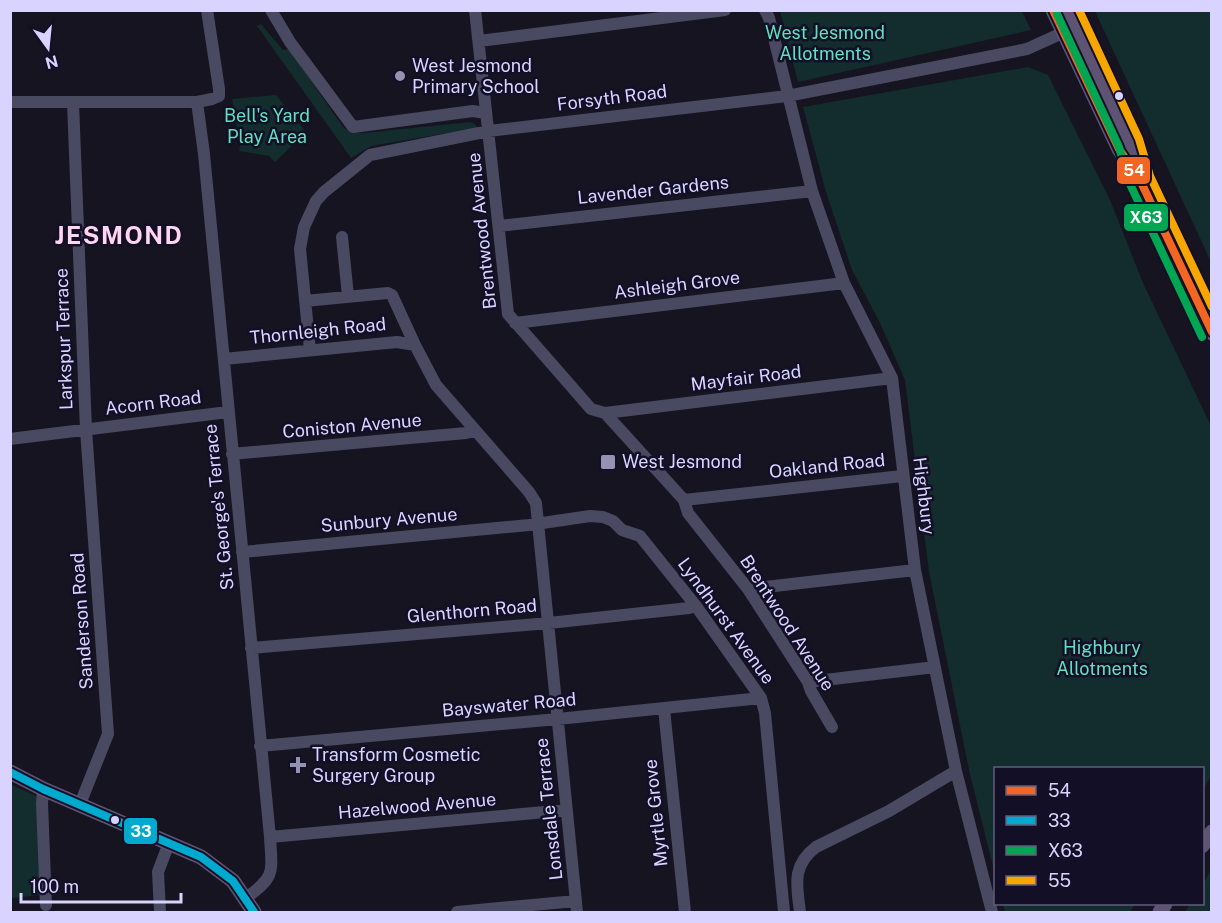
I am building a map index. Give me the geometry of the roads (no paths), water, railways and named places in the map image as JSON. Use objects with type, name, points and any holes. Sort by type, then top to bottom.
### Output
[{"type":"main road","points":[[1053,10],[1069,30],[1129,143],[1140,180],[1212,333]]},
{"type":"main road","points":[[1066,10],[1069,30]]},
{"type":"main road","points":[[10,772],[43,789],[201,857],[233,881],[254,912]]},
{"type":"street","points":[[10,102],[197,102],[219,96],[207,10]]},
{"type":"street","points":[[271,10],[290,42],[353,127],[473,111],[485,113]]},
{"type":"street","name":"Brentwood Avenue","points":[[475,10],[508,314],[591,409],[604,412],[684,500],[688,513],[748,590],[808,682],[832,727]]},
{"type":"street","points":[[479,41],[725,10]]},
{"type":"street","name":"Highbury","points":[[765,10],[769,18],[812,191],[844,283],[892,378],[915,570],[956,771],[992,912]]},
{"type":"street","name":"Forsyth Road","points":[[310,350],[300,238],[312,207],[334,183],[370,155],[489,131],[788,96],[1019,50],[1038,45],[1069,30]]},
{"type":"street","name":"St. George's Terrace","points":[[197,102],[224,359],[272,868],[270,877],[246,898]]},
{"type":"street","name":"Larkspur Terrace","points":[[73,103],[86,430]]},
{"type":"street","name":"Lavender Gardens","points":[[499,226],[812,191]]},
{"type":"street","points":[[305,301],[348,296],[342,237]]},
{"type":"street","name":"Ashleigh Grove","points":[[515,323],[844,283]]},
{"type":"street","name":"Lonsdale Terrace","points":[[348,296],[388,293],[392,295],[432,379],[533,498],[537,508],[577,907]]},
{"type":"street","name":"Thornleigh Road","points":[[224,359],[403,342],[415,345]]},
{"type":"street","name":"Mayfair Road","points":[[604,412],[892,378]]},
{"type":"street","name":"Acorn Road","points":[[10,439],[228,412]]},
{"type":"street","name":"Sanderson Road","points":[[80,804],[108,734],[86,430]]},
{"type":"street","name":"Coniston Avenue","points":[[232,454],[466,434],[475,431]]},
{"type":"street","name":"Oakland Road","points":[[684,500],[902,476]]},
{"type":"street","name":"Lyndhurst Avenue","points":[[539,523],[590,516],[608,518],[622,530],[640,536],[696,606],[761,698],[765,713],[784,912]]},
{"type":"street","name":"Sunbury Avenue","points":[[242,552],[539,523]]},
{"type":"street","points":[[748,590],[915,570]]},
{"type":"street","name":"Glenthorn Road","points":[[251,648],[549,623],[696,606]]},
{"type":"street","points":[[808,682],[935,667]]},
{"type":"street","name":"Bayswater Road","points":[[260,746],[761,698]]},
{"type":"street","name":"Myrtle Grove","points":[[664,709],[685,912]]},
{"type":"street","points":[[800,912],[798,869],[802,861],[816,847],[875,818],[956,771]]},
{"type":"street","points":[[43,789],[46,905]]},
{"type":"street","name":"Hazelwood Avenue","points":[[270,837],[567,810]]},
{"type":"street","points":[[160,912],[158,872],[169,843]]},
{"type":"street","points":[[457,912],[577,907]]},
{"type":"place","name":"West Jesmond Primary School","points":[[400,76]]},
{"type":"place","name":"West Jesmond","points":[[608,462]]},
{"type":"place","name":"Transform Cosmetic Surgery Group","points":[[298,765]]},
{"type":"district","name":"JESMOND","points":[[119,236]]},
{"type":"park label","name":"West Jesmond Allotments","points":[[825,43]]},
{"type":"park label","name":"Bell's Yard Play Area","points":[[267,126]]},
{"type":"park label","name":"Highbury Allotments","points":[[1102,658]]}]
